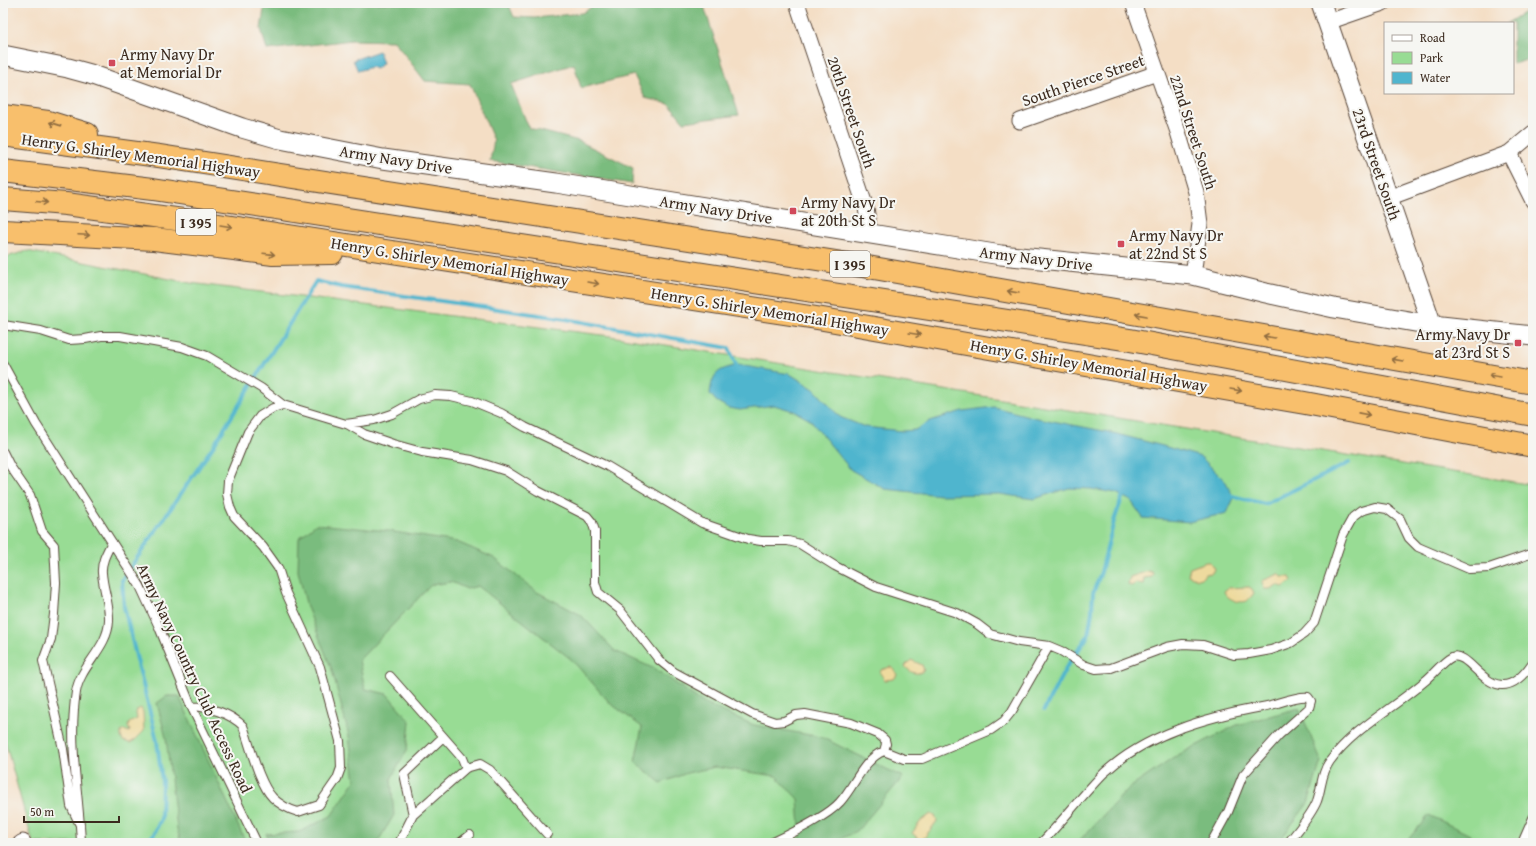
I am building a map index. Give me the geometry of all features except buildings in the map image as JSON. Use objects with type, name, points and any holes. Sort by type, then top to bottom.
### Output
[{"type":"highway","points":[[3,116],[48,122],[159,156]]},
{"type":"highway","name":"Henry G. Shirley Memorial Highway","points":[[3,135],[159,156],[868,267],[1533,383]]},
{"type":"highway","points":[[3,171],[153,189],[1130,340],[1533,415]]},
{"type":"highway","name":"Henry G. Shirley Memorial Highway","points":[[3,199],[113,210],[535,273],[976,345],[1305,402],[1533,446]]},
{"type":"highway","points":[[3,231],[154,239],[273,254],[387,252]]},
{"type":"street","name":"20th Street South","points":[[797,3],[866,208],[870,233]]},
{"type":"street","name":"22nd Street South","points":[[1133,3],[1178,132],[1196,192],[1200,224],[1193,275]]},
{"type":"street","name":"23rd Street South","points":[[1321,3],[1432,325]]},
{"type":"street","points":[[1328,22],[1383,3]]},
{"type":"street","name":"Army Navy Drive","points":[[3,55],[90,74],[242,128],[280,139],[383,159],[556,183],[1001,255],[1193,275],[1334,308],[1432,325],[1533,336]]},
{"type":"street","name":"South Pierce Street","points":[[1020,121],[1157,73]]},
{"type":"street","points":[[1388,198],[1509,154],[1533,133]]},
{"type":"street","points":[[1509,154],[1533,201]]},
{"type":"lane","points":[[3,325],[41,331],[68,340],[101,336],[120,336],[182,347],[207,356],[261,388],[283,405],[346,424],[364,434],[393,444],[422,452],[472,460],[506,471],[538,491],[576,509],[587,516],[592,522],[595,532],[596,582],[598,592],[620,610],[659,660],[674,672],[752,714],[775,722],[784,722],[796,715],[804,714],[851,723],[882,737],[886,744],[884,751],[861,770],[840,803],[809,824],[771,843]]},
{"type":"lane","name":"Army Navy Country Club Access Road","points":[[3,364],[36,424],[136,579],[159,627],[191,706],[257,843]]},
{"type":"lane","points":[[346,424],[386,416],[419,399],[434,396],[451,396],[472,401],[501,413],[525,427],[607,466],[702,523],[748,539],[761,541],[788,541],[800,544],[835,566],[876,587],[957,613],[977,624],[990,634],[1019,642],[1049,646],[1062,651],[1084,665],[1096,669],[1111,668],[1167,647],[1183,644],[1202,645],[1234,655],[1271,650],[1291,643],[1304,634],[1314,623],[1343,535],[1352,517],[1361,511],[1375,507],[1387,509],[1400,519],[1409,538],[1418,547],[1469,569],[1489,568],[1533,553]]},
{"type":"lane","points":[[191,706],[201,707],[235,718],[243,726],[266,788],[274,799],[285,807],[298,812],[319,805],[337,779],[341,768],[340,741],[320,667],[286,593],[278,568],[263,547],[234,516],[227,494],[228,481],[248,432],[260,416],[273,408],[283,405]]},
{"type":"lane","points":[[3,452],[10,466],[30,495],[42,531],[54,545],[56,583],[53,620],[51,639],[43,661],[63,749],[71,806],[80,825]]},
{"type":"lane","points":[[81,843],[74,765],[73,722],[76,690],[82,674],[106,634],[108,628],[108,602],[102,572],[104,556],[112,542]]},
{"type":"lane","points":[[884,751],[904,759],[922,759],[991,730],[1004,722],[1012,711],[1049,646]]},
{"type":"lane","points":[[1288,843],[1317,801],[1326,768],[1330,760],[1358,734],[1426,681],[1448,660],[1454,657],[1460,657],[1468,662],[1484,678],[1493,683],[1506,684],[1518,681],[1533,662]]},
{"type":"lane","points":[[390,676],[444,736],[462,758],[466,768]]},
{"type":"lane","points":[[1041,843],[1104,773],[1130,754],[1174,730],[1189,724],[1277,705],[1301,696],[1308,697],[1311,701],[1309,708],[1279,735],[1242,775],[1228,812],[1211,843]]},
{"type":"lane","points":[[412,814],[404,774],[444,736]]},
{"type":"lane","points":[[399,843],[412,814],[466,768],[480,764],[490,770],[547,834]]},
{"type":"lane","points":[[1522,843],[1533,818]]},
{"type":"lane","points":[[460,843],[470,835]]},
{"type":"green space","points":[[265,3],[508,3],[514,17],[535,18],[582,13],[598,3],[703,3],[739,115],[684,122],[669,104],[645,98],[634,75],[581,88],[574,64],[511,84],[529,128],[579,141],[633,168],[632,184],[490,161],[494,141],[470,84],[425,81],[394,41],[352,40],[267,50],[261,29]]},
{"type":"green space","points":[[1530,9],[1533,9],[1533,58],[1514,64],[1514,22],[1509,22]]},
{"type":"green space","points":[[27,251],[190,283],[610,336],[1533,485],[1533,843],[33,843],[3,734],[3,258]]},
{"type":"green space","points":[[316,524],[388,531],[457,542],[494,558],[537,592],[581,615],[615,651],[657,670],[705,704],[754,725],[821,737],[903,777],[857,831],[832,843],[801,842],[798,799],[776,776],[715,767],[687,773],[661,783],[635,762],[642,727],[610,703],[572,660],[478,586],[467,589],[451,582],[431,585],[359,660],[365,689],[387,694],[410,721],[407,750],[391,779],[394,815],[377,843],[270,843],[266,834],[299,832],[331,816],[355,781],[349,736],[332,670],[307,607],[298,571],[299,538]]},
{"type":"green space","points":[[167,696],[179,696],[246,843],[181,843],[177,829],[166,738],[157,703]]},
{"type":"green space","points":[[1299,708],[1321,761],[1308,803],[1280,840],[1275,843],[1077,843],[1128,789],[1178,755],[1237,725]]},
{"type":"green space","points":[[1429,815],[1470,835],[1468,843],[1405,843]]},
{"type":"sand","points":[[1210,562],[1214,569],[1212,573],[1205,574],[1203,577],[1198,579],[1188,575],[1190,568]]},
{"type":"sand","points":[[1148,571],[1153,573],[1152,577],[1144,578],[1143,584],[1137,583],[1131,586],[1128,584],[1130,577]]},
{"type":"sand","points":[[1279,574],[1282,577],[1290,577],[1292,581],[1283,587],[1277,585],[1270,589],[1264,589],[1262,581]]},
{"type":"sand","points":[[1249,587],[1254,593],[1247,601],[1244,602],[1230,598],[1224,591],[1228,588]]},
{"type":"sand","points":[[911,660],[922,665],[924,670],[919,673],[914,673],[909,670],[905,666]]},
{"type":"sand","points":[[890,667],[894,669],[897,675],[894,679],[885,680],[880,673],[881,670]]},
{"type":"sand","points":[[141,708],[143,712],[144,731],[130,743],[123,741],[121,732],[124,730],[130,731],[128,727],[129,723],[137,719],[137,710]]},
{"type":"sand","points":[[931,814],[935,816],[937,821],[925,837],[920,840],[912,833],[921,821]]},
{"type":"water","points":[[379,51],[383,63],[376,69],[371,67],[358,71],[353,60]]},
{"type":"water","points":[[739,365],[790,374],[814,389],[840,417],[865,427],[902,431],[915,430],[930,421],[962,411],[994,407],[1037,418],[1109,432],[1163,446],[1201,457],[1226,482],[1234,498],[1227,513],[1189,522],[1143,518],[1131,501],[1116,493],[1091,489],[1069,488],[1034,499],[999,494],[940,495],[885,489],[851,470],[810,420],[794,411],[774,405],[740,410],[728,408],[716,401],[710,394],[715,376],[726,368]]},
{"type":"waterway","points":[[146,843],[154,834],[161,819],[162,782],[157,741],[124,607],[122,580],[214,445],[316,281],[341,287],[554,317],[729,348],[738,370]]},
{"type":"waterway","points":[[1228,495],[1265,504],[1349,463]]},
{"type":"waterway","points":[[1044,710],[1067,666],[1088,636],[1092,612],[1093,593],[1101,572],[1114,521],[1124,492]]},
{"type":"place","name":"Army Navy Dr at Memorial Dr","points":[[112,63]]},
{"type":"place","name":"Army Navy Dr at 20th St S","points":[[793,211]]},
{"type":"place","name":"Army Navy Dr at 22nd St S","points":[[1121,244]]},
{"type":"place","name":"Army Navy Dr at 23rd St S","points":[[1518,343]]}]
